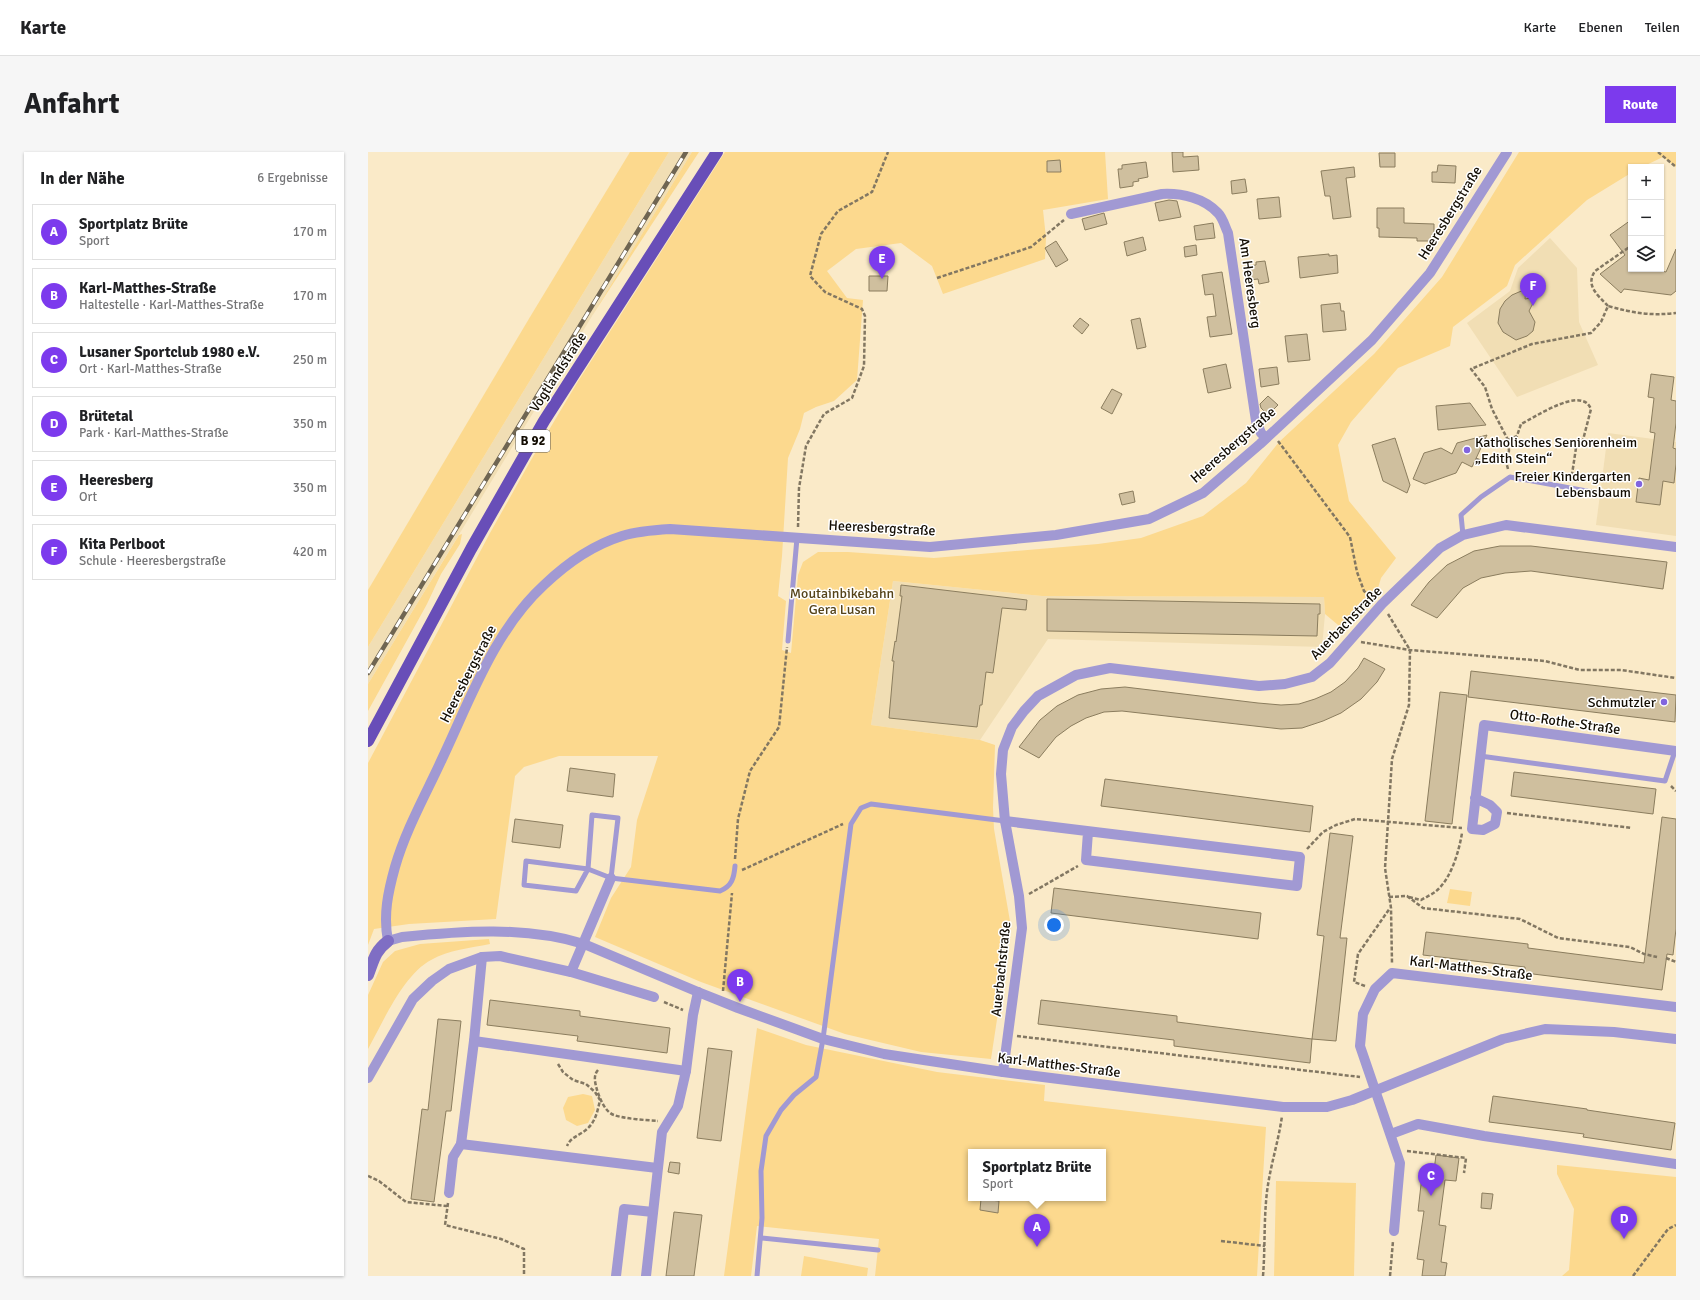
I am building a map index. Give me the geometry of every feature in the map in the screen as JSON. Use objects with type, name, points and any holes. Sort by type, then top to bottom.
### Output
[{"type":"main road","name":"Vogtlandstraße","points":[[368,741],[471,549],[544,421],[717,152]]},
{"type":"street","name":"Heeresbergstraße","points":[[388,941],[385,925],[386,906],[395,866],[409,830],[498,643],[519,613],[543,586],[570,564],[594,548],[623,536],[646,531],[670,529],[930,547],[1056,535],[1149,519],[1204,493],[1372,340],[1430,273],[1507,152]]},
{"type":"street","name":"Am Heeresberg","points":[[1071,214],[1162,194],[1176,194],[1202,200],[1218,214],[1228,233],[1256,421],[1261,433],[1268,436]]},
{"type":"street","name":"Auerbachstraße","points":[[1003,1072],[1022,928],[1019,896],[1005,821],[1001,774],[1003,750],[1012,727],[1038,696],[1060,682],[1076,675],[1110,668],[1260,686],[1285,684],[1312,677],[1330,663],[1351,641],[1382,604],[1440,548],[1463,535],[1506,525],[1676,547]]},
{"type":"street","name":"Otto-Rothe-Straße","points":[[1467,828],[1475,798],[1484,725],[1675,751]]},
{"type":"street","points":[[1467,828],[1483,830],[1495,824],[1497,812],[1490,805],[1475,798]]},
{"type":"street","points":[[1005,821],[1300,857],[1297,886],[1086,860],[1088,832]]},
{"type":"street","points":[[571,972],[611,878]]},
{"type":"street","name":"Karl-Matthes-Straße","points":[[388,941],[408,936],[494,930],[565,938],[584,944],[698,992],[823,1038],[884,1054],[1003,1072],[1283,1107],[1327,1107],[1352,1100],[1503,1039],[1545,1029],[1614,1032],[1676,1039]]},
{"type":"street","points":[[368,975],[376,952],[388,941]]},
{"type":"street","points":[[368,1078],[413,999],[432,981],[449,969],[482,958],[500,956],[571,972],[654,997]]},
{"type":"street","points":[[449,1193],[453,1157],[461,1144],[474,1041],[482,958]]},
{"type":"street","name":"Karl-Matthes-Straße","points":[[1394,1231],[1400,1163],[1377,1091],[1360,1046],[1363,1014],[1375,989],[1392,973],[1676,1007]]},
{"type":"street","points":[[646,1276],[662,1132],[678,1106],[686,1071],[693,1015],[698,992]]},
{"type":"street","points":[[474,1041],[686,1071]]},
{"type":"street","points":[[1391,1134],[1418,1124],[1484,1136],[1676,1164]]},
{"type":"street","points":[[461,1144],[657,1168]]},
{"type":"street","points":[[616,1276],[624,1209],[653,1212]]},
{"type":"lane","points":[[1463,535],[1461,516],[1481,497],[1510,477],[1592,492]]},
{"type":"lane","points":[[788,641],[797,538]]},
{"type":"lane","name":"Otto-Rothe-Straße","points":[[1480,756],[1665,781],[1675,751]]},
{"type":"lane","points":[[757,1276],[761,1238],[761,1171],[766,1136],[781,1110],[794,1095],[816,1077],[823,1038],[851,824],[861,808],[871,804],[1005,821]]},
{"type":"lane","points":[[611,878],[618,818],[592,815],[588,869],[576,891],[524,885],[526,861],[588,869],[611,878],[720,891],[728,888],[732,882],[735,866]]},
{"type":"lane","points":[[761,1238],[878,1250]]},
{"type":"path","points":[[797,538],[799,488],[806,446],[824,414],[852,398],[864,366],[865,316],[862,308],[825,292],[810,276],[821,234],[838,211],[872,192],[888,152]]},
{"type":"path","points":[[1658,152],[1676,167]]},
{"type":"path","points":[[937,278],[1031,247],[1071,214]]},
{"type":"path","points":[[1628,248],[1595,270],[1590,283],[1593,290],[1608,306],[1629,312],[1655,315],[1676,313]]},
{"type":"path","points":[[1476,459],[1487,463],[1499,461],[1505,458],[1509,451],[1508,440],[1492,409],[1485,387],[1471,369],[1532,344],[1591,333],[1601,322],[1608,306]]},
{"type":"path","points":[[1508,440],[1517,436],[1521,424],[1547,410],[1571,401],[1581,400],[1588,404],[1591,409],[1583,440],[1576,448],[1570,488]]},
{"type":"path","points":[[1268,436],[1350,537],[1357,572],[1364,591],[1374,602],[1382,604],[1410,650],[1409,705],[1392,759],[1388,822],[1386,868],[1391,908],[1392,973]]},
{"type":"path","points":[[1505,458],[1510,477]]},
{"type":"path","points":[[735,866],[738,819],[750,770],[779,727],[788,641]]},
{"type":"path","points":[[1351,641],[1410,650],[1545,661],[1580,670],[1621,670],[1676,678]]},
{"type":"path","points":[[1497,812],[1632,828]]},
{"type":"path","points":[[1300,857],[1323,832],[1336,825],[1355,819],[1467,828],[1458,855],[1448,875],[1436,892],[1421,900],[1407,896],[1389,897]]},
{"type":"path","points":[[734,873],[844,824],[851,824]]},
{"type":"path","points":[[1019,896],[1028,895],[1076,868],[1086,860]]},
{"type":"path","points":[[723,992],[732,893],[728,888]]},
{"type":"path","points":[[1407,896],[1423,908],[1520,919],[1558,938],[1630,947],[1644,954],[1657,957]]},
{"type":"path","points":[[1375,989],[1354,982],[1358,954],[1391,908]]},
{"type":"path","points":[[1666,958],[1676,962]]},
{"type":"path","points":[[654,997],[693,1015]]},
{"type":"path","points":[[1008,1035],[1372,1078]]},
{"type":"path","points":[[551,1052],[563,1072],[573,1080],[586,1084],[595,1092],[613,1115],[668,1123]]},
{"type":"path","points":[[563,1156],[572,1139],[590,1126],[595,1117],[600,1100],[594,1080],[596,1073],[606,1060]]},
{"type":"path","points":[[1264,1276],[1266,1202],[1271,1164],[1279,1137],[1283,1107]]},
{"type":"path","points":[[1397,1151],[1405,1150],[1466,1158],[1464,1173]]},
{"type":"path","points":[[368,1176],[379,1181],[406,1202],[448,1206]]},
{"type":"path","points":[[449,1193],[445,1225],[501,1239],[524,1249],[524,1276]]},
{"type":"path","points":[[1633,1276],[1668,1229],[1676,1225]]},
{"type":"path","points":[[1390,1276],[1394,1231]]},
{"type":"path","points":[[1221,1241],[1265,1246]]},
{"type":"shaded area","points":[[669,152],[692,152],[368,684],[368,647]]},
{"type":"shaded area","points":[[1550,238],[1577,268],[1579,322],[1598,365],[1517,397],[1467,323],[1510,291],[1518,268]]},
{"type":"shaded area","name":"Freier Kindergarten Lebensbaum","points":[[1608,433],[1676,442],[1676,536],[1596,525]]},
{"type":"shaded area","points":[[893,581],[1042,596],[1324,597],[1325,614],[1322,647],[1048,639],[980,740],[871,725]]},
{"type":"green space","points":[[630,152],[669,152],[368,647],[368,590]]},
{"type":"green space","points":[[692,152],[699,152],[592,316]]},
{"type":"green space","name":"Moutainbikebahn Gera Lusan","points":[[725,152],[1105,152],[1108,199],[1043,210],[1046,238],[1045,259],[943,294],[932,266],[901,243],[856,249],[827,271],[847,298],[863,300],[857,380],[834,401],[804,413],[800,429],[788,458],[778,596],[786,601],[782,650],[791,653],[798,575],[803,562],[818,552],[848,552],[934,558],[1098,544],[1141,538],[1203,516],[1246,483],[1279,442],[1374,354],[1442,277],[1519,152],[1676,152],[1676,167],[1663,157],[1648,164],[1628,164],[1628,175],[1587,200],[1515,265],[1507,286],[1453,327],[1450,346],[1398,368],[1351,422],[1338,445],[1349,501],[1396,558],[1381,578],[1374,602],[1344,630],[1325,614],[1324,597],[1042,596],[893,581],[871,725],[980,740],[995,745],[993,808],[994,829],[1011,927],[991,1059],[921,1052],[845,1034],[701,982],[595,937],[611,898],[631,867],[637,820],[658,756],[559,756],[524,767],[515,776],[496,919],[409,924],[374,929],[368,945],[368,763],[490,533],[577,383]]},
{"type":"green space","points":[[462,534],[460,544],[441,574],[427,604],[368,711],[368,684],[459,535]]},
{"type":"green space","points":[[1450,889],[1472,892],[1470,906],[1447,903]]},
{"type":"green space","points":[[489,939],[490,944],[445,954],[431,960],[411,976],[387,1013],[368,1049],[368,995],[383,962],[395,951],[420,944]]},
{"type":"green space","points":[[757,1028],[806,1045],[937,1072],[1045,1085],[1044,1101],[1266,1127],[1257,1276],[875,1276],[879,1239],[757,1226],[751,1276],[724,1276]]},
{"type":"green space","points":[[583,1094],[592,1096],[595,1110],[588,1123],[577,1126],[566,1120],[563,1108],[568,1097]]},
{"type":"green space","points":[[1557,1165],[1676,1177],[1676,1276],[1562,1276],[1569,1270],[1574,1209],[1557,1174]]},
{"type":"green space","points":[[1276,1181],[1356,1183],[1354,1276],[1274,1276]]},
{"type":"green space","points":[[804,1256],[868,1268],[867,1276],[801,1276]]},
{"type":"building","points":[[1172,152],[1183,152],[1183,157],[1198,156],[1199,170],[1173,172]]},
{"type":"building","points":[[1379,153],[1395,153],[1395,167],[1380,167]]},
{"type":"building","points":[[1060,160],[1061,172],[1047,172],[1047,161]]},
{"type":"building","points":[[1146,162],[1148,177],[1138,179],[1139,181],[1133,182],[1133,186],[1120,188],[1118,169],[1122,169],[1122,165]]},
{"type":"building","points":[[1438,165],[1456,166],[1455,183],[1432,182],[1432,172],[1437,172]]},
{"type":"building","points":[[1354,167],[1355,177],[1346,178],[1351,217],[1333,219],[1330,196],[1325,196],[1321,171]]},
{"type":"building","points":[[1245,179],[1247,192],[1232,194],[1231,181]]},
{"type":"building","points":[[1279,197],[1281,217],[1259,219],[1257,199]]},
{"type":"building","points":[[1169,200],[1177,201],[1181,217],[1159,221],[1155,203]]},
{"type":"building","points":[[1377,208],[1404,208],[1404,223],[1434,224],[1434,241],[1417,241],[1417,238],[1379,237],[1379,228],[1377,228]]},
{"type":"building","points":[[1104,213],[1107,224],[1085,230],[1082,219]]},
{"type":"building","points":[[1628,222],[1628,272],[1666,272],[1676,249],[1676,291],[1671,295],[1624,289],[1621,293],[1600,274],[1625,255],[1610,235]]},
{"type":"building","points":[[1213,223],[1215,238],[1196,240],[1194,226]]},
{"type":"building","points":[[1143,237],[1146,250],[1127,256],[1124,242]]},
{"type":"building","points":[[1056,241],[1068,260],[1056,267],[1045,248]]},
{"type":"building","points":[[1196,245],[1197,255],[1185,257],[1184,247]]},
{"type":"building","points":[[1329,254],[1329,256],[1337,255],[1338,273],[1300,278],[1298,257]]},
{"type":"building","points":[[1265,261],[1269,282],[1259,284],[1258,279],[1249,280],[1247,266],[1256,265],[1256,262]]},
{"type":"building","points":[[1222,272],[1232,334],[1210,337],[1207,317],[1216,316],[1213,294],[1205,295],[1202,275]]},
{"type":"building","points":[[869,276],[888,276],[887,291],[869,291]]},
{"type":"building","points":[[1526,289],[1525,299],[1536,297],[1529,311],[1535,322],[1533,331],[1527,336],[1516,340],[1503,332],[1498,323],[1500,309],[1505,301],[1512,295]]},
{"type":"building","points":[[1340,303],[1341,311],[1344,311],[1346,330],[1323,332],[1321,305]]},
{"type":"building","points":[[1080,318],[1089,325],[1082,334],[1073,326]]},
{"type":"building","points":[[1140,318],[1146,347],[1137,349],[1131,320]]},
{"type":"building","points":[[1307,334],[1310,360],[1288,362],[1285,336]]},
{"type":"building","points":[[1226,364],[1231,388],[1208,393],[1203,369]]},
{"type":"building","points":[[1277,367],[1279,384],[1261,387],[1259,369]]},
{"type":"building","points":[[1651,374],[1674,377],[1671,400],[1676,401],[1676,423],[1673,448],[1676,449],[1674,483],[1663,481],[1660,505],[1636,502],[1639,478],[1649,480],[1655,433],[1650,432],[1654,398],[1648,397]]},
{"type":"building","points":[[1112,389],[1122,394],[1112,414],[1101,408]]},
{"type":"building","points":[[1268,396],[1278,405],[1268,415],[1261,408],[1260,404]]},
{"type":"building","points":[[1470,403],[1486,425],[1438,430],[1436,406]]},
{"type":"building","points":[[1487,435],[1472,467],[1462,462],[1456,473],[1425,484],[1413,479],[1424,453],[1441,448],[1452,454],[1457,443]]},
{"type":"building","points":[[1395,438],[1410,485],[1407,493],[1383,481],[1372,445]]},
{"type":"building","points":[[1133,491],[1135,502],[1122,505],[1119,494]]},
{"type":"building","points":[[1500,546],[1531,546],[1667,562],[1663,589],[1531,571],[1505,573],[1481,578],[1463,588],[1437,618],[1411,605],[1429,582],[1447,565],[1474,551]]},
{"type":"building","points":[[901,585],[1027,600],[1026,610],[1002,608],[993,673],[986,672],[982,705],[980,705],[977,727],[889,718],[894,661],[892,661],[902,596],[900,596]]},
{"type":"building","points":[[1047,599],[1320,604],[1320,614],[1318,614],[1317,636],[1047,631]]},
{"type":"building","points":[[1364,658],[1385,669],[1377,682],[1361,699],[1341,713],[1302,728],[1281,729],[1122,711],[1104,712],[1086,718],[1071,726],[1056,737],[1039,758],[1019,747],[1040,720],[1057,706],[1078,695],[1101,689],[1125,687],[1258,703],[1281,705],[1299,704],[1331,692],[1345,682],[1358,668]]},
{"type":"building","points":[[1471,671],[1676,695],[1675,722],[1468,697]]},
{"type":"building","points":[[1440,692],[1467,695],[1452,824],[1425,821]]},
{"type":"building","points":[[570,768],[615,774],[613,797],[567,791]]},
{"type":"building","points":[[1514,772],[1656,789],[1653,814],[1511,796]]},
{"type":"building","points":[[1105,779],[1313,806],[1310,832],[1101,806]]},
{"type":"building","points":[[1662,817],[1676,819],[1676,929],[1673,955],[1667,954],[1662,990],[1525,973],[1525,967],[1423,955],[1426,932],[1528,944],[1528,948],[1644,963]]},
{"type":"building","points":[[515,819],[563,825],[560,848],[512,842]]},
{"type":"building","points":[[1330,833],[1353,836],[1340,938],[1347,938],[1336,1041],[1312,1039],[1324,936],[1317,935]]},
{"type":"building","points":[[1054,888],[1261,913],[1258,939],[1051,913]]},
{"type":"building","points":[[490,1000],[580,1011],[580,1016],[670,1028],[667,1053],[577,1041],[578,1036],[487,1025]]},
{"type":"building","points":[[1041,1000],[1177,1016],[1177,1022],[1312,1039],[1310,1063],[1174,1046],[1174,1040],[1038,1024]]},
{"type":"building","points":[[438,1019],[461,1021],[451,1111],[446,1111],[434,1202],[411,1199],[422,1109],[428,1110]]},
{"type":"building","points":[[708,1048],[732,1051],[721,1141],[697,1138]]},
{"type":"building","points":[[1493,1096],[1675,1123],[1671,1150],[1583,1137],[1584,1134],[1489,1122]]},
{"type":"building","points":[[1436,1155],[1459,1158],[1456,1181],[1445,1180],[1439,1225],[1446,1226],[1441,1262],[1447,1263],[1445,1276],[1422,1276],[1424,1260],[1417,1259],[1424,1211],[1418,1211],[1422,1176],[1433,1178]]},
{"type":"building","points":[[670,1162],[680,1163],[679,1174],[668,1172]]},
{"type":"building","points":[[1482,1193],[1493,1194],[1491,1209],[1481,1208]]},
{"type":"building","points":[[981,1201],[999,1201],[998,1213],[980,1210]]},
{"type":"building","points":[[674,1212],[702,1215],[694,1276],[666,1276]]},
{"type":"railway","points":[[368,673],[686,152]]},
{"type":"place","name":"Heeresberg","points":[[882,279]]},
{"type":"place","name":"Kita Perlboot","points":[[1533,306]]},
{"type":"place","name":"Katholisches Seniorenheim „Edith Stein“","points":[[1467,450]]},
{"type":"place","name":"Freier Kindergarten Lebensbaum","points":[[1639,484]]},
{"type":"place","name":"Schmutzler","points":[[1664,702]]},
{"type":"place","name":"Karl-Matthes-Straße","points":[[740,1002]]},
{"type":"place","name":"Lusaner Sportclub 1980 e.V.","points":[[1431,1196]]},
{"type":"place","name":"Brütetal","points":[[1624,1239]]},
{"type":"place","name":"Sportplatz Brüte","points":[[1037,1247]]}]
